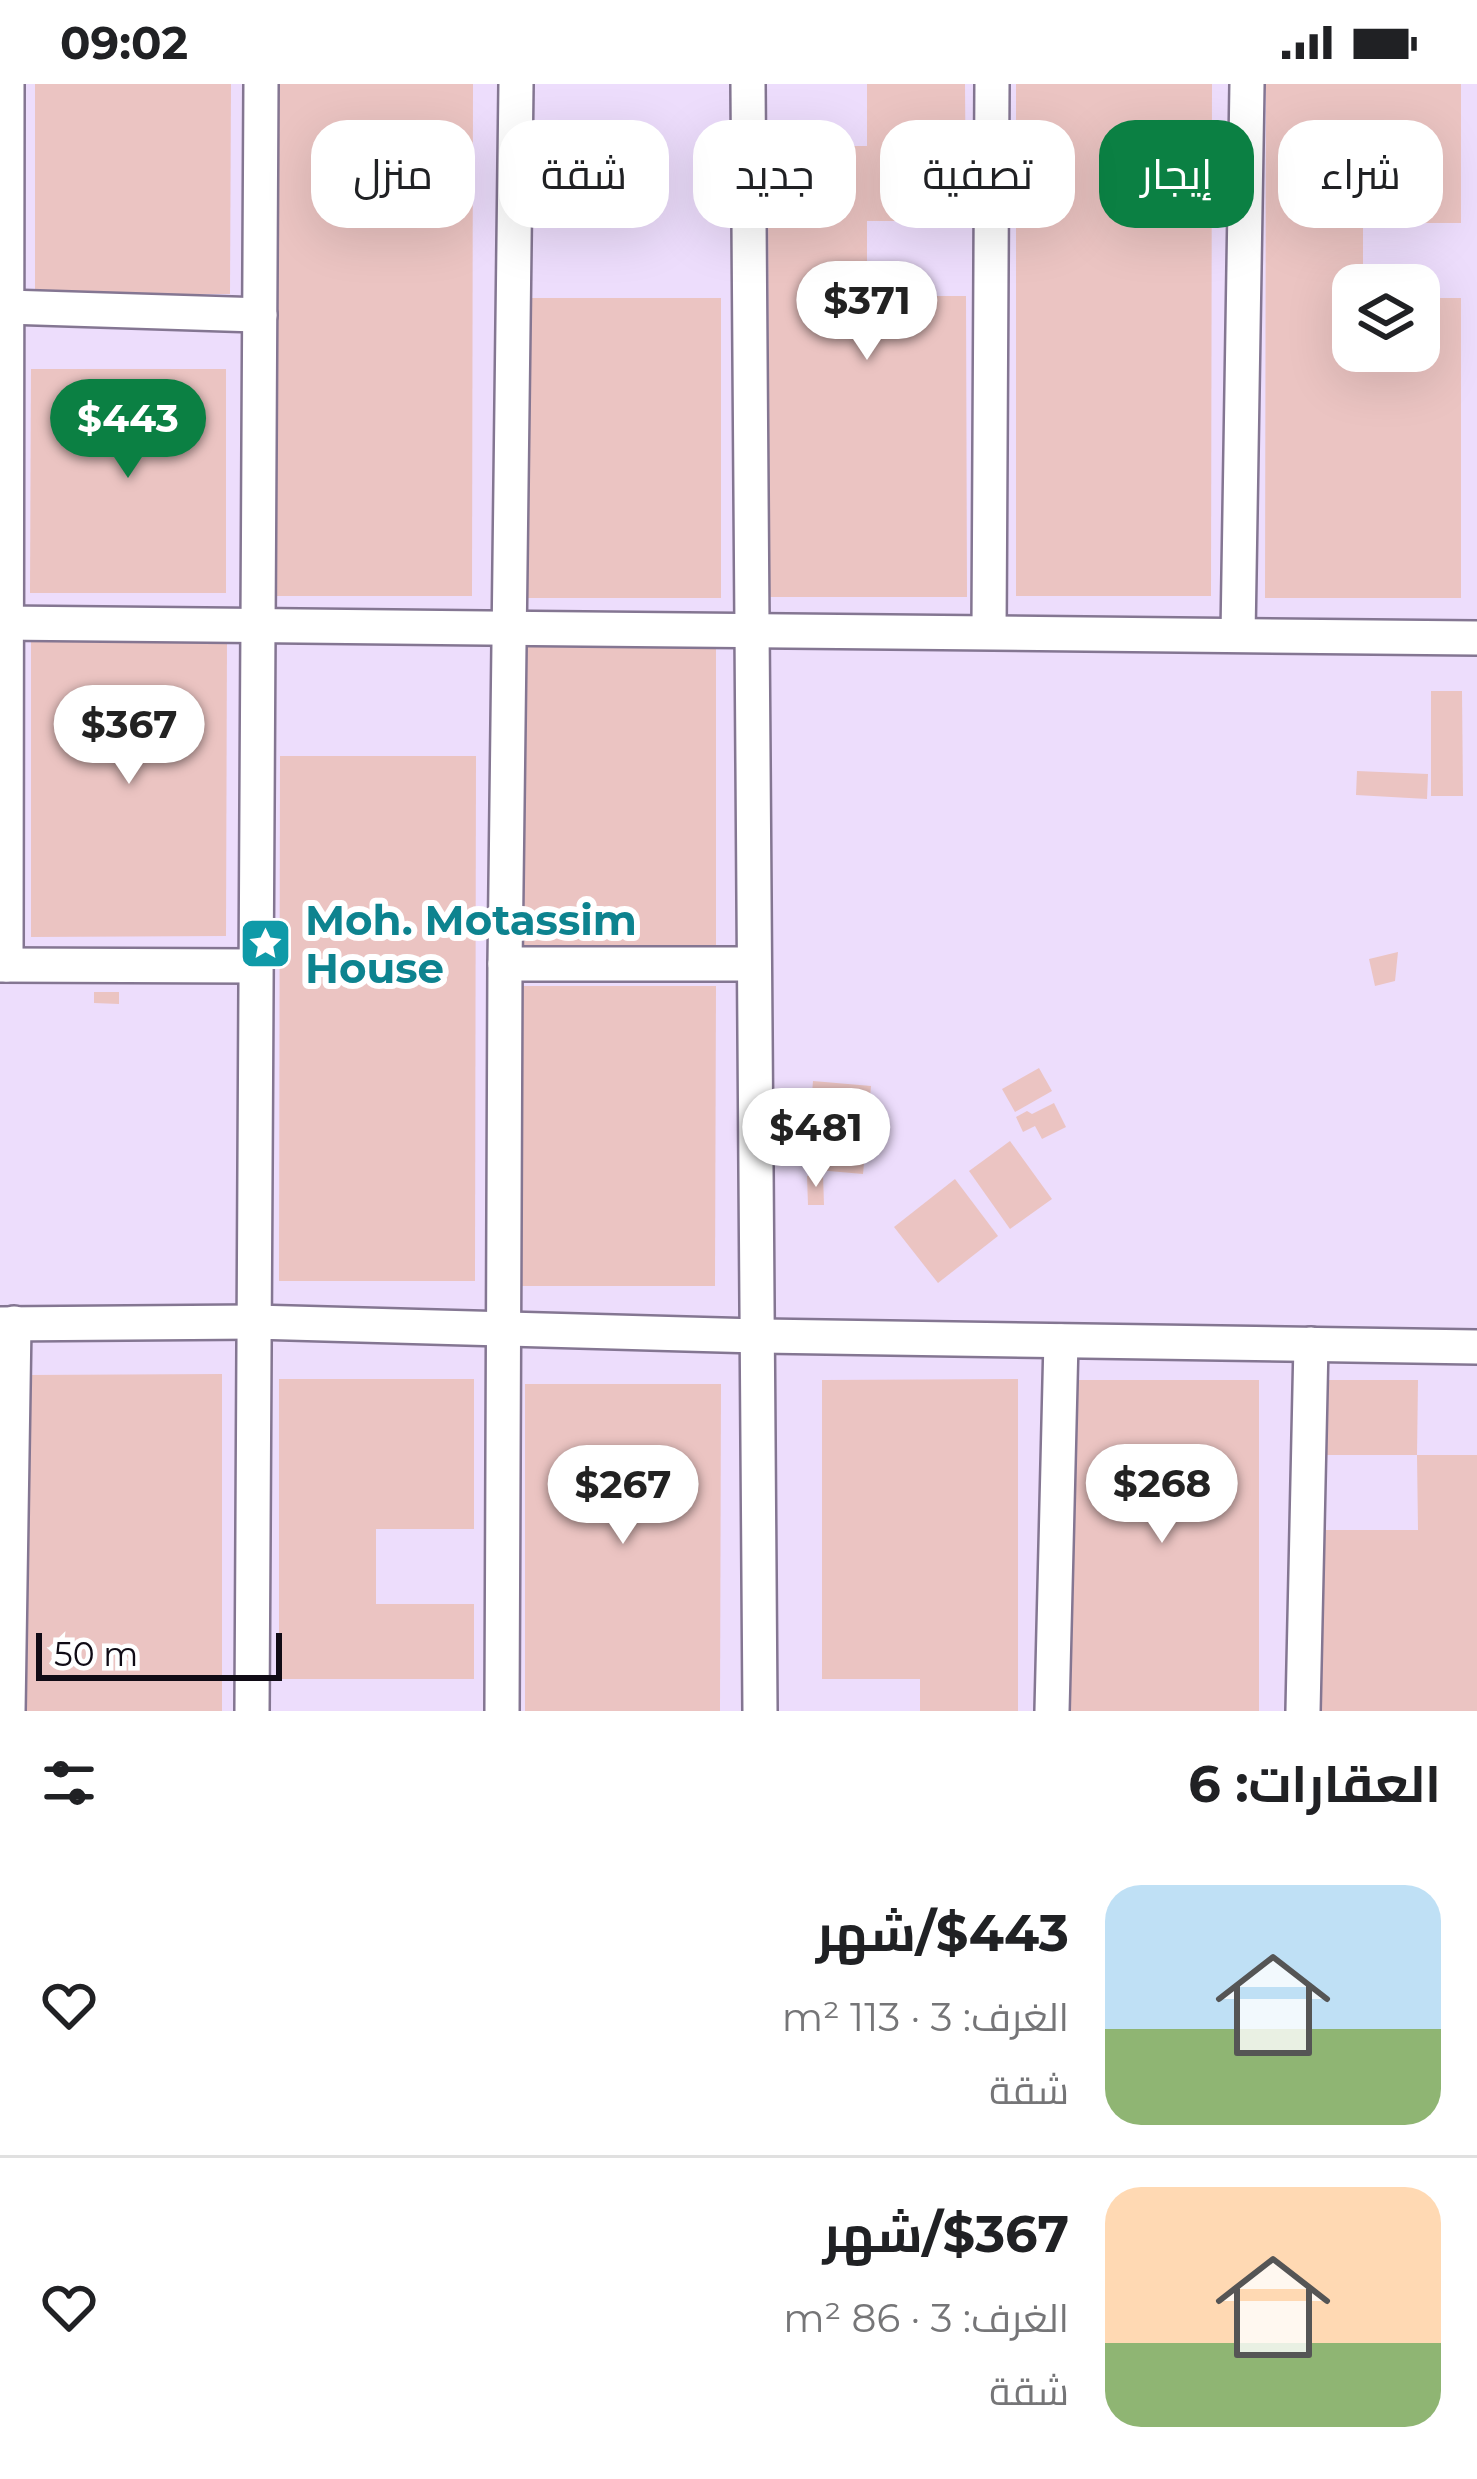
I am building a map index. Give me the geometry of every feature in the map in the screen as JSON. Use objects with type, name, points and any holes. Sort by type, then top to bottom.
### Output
[{"type":"street","points":[[7,84],[3,965],[254,966]]},
{"type":"street","points":[[252,1711],[261,84]]},
{"type":"street","points":[[502,1711],[516,84]]},
{"type":"street","points":[[748,84],[760,1711]]},
{"type":"street","points":[[989,632],[992,84]]},
{"type":"street","points":[[1238,635],[1247,84]]},
{"type":"street","points":[[7,307],[260,315]]},
{"type":"street","points":[[3,624],[1477,638]]},
{"type":"street","points":[[505,964],[752,964]]},
{"type":"street","points":[[8,1711],[7,1323],[254,1322],[757,1336],[1477,1347]]},
{"type":"street","points":[[1052,1711],[1061,1341]]},
{"type":"street","points":[[1303,1711],[1311,1344]]},
{"type":"building","points":[[35,84],[231,84],[230,294],[35,294]]},
{"type":"building","points":[[277,84],[473,84],[473,120],[311,120],[311,228],[473,228],[472,596],[277,596]]},
{"type":"building","points":[[867,84],[965,84],[965,120],[880,120],[880,221],[867,221],[867,296],[966,296],[967,597],[769,597],[768,228],[856,228],[856,146],[867,146]]},
{"type":"building","points":[[1016,84],[1212,84],[1212,120],[1099,120],[1099,228],[1212,228],[1211,596],[1016,596],[1016,228],[1075,228],[1075,120],[1016,120]]},
{"type":"building","points":[[1266,84],[1461,84],[1461,223],[1443,223],[1443,120],[1278,120],[1278,228],[1363,228],[1363,264],[1332,264],[1332,372],[1440,372],[1440,298],[1461,298],[1461,598],[1265,598]]},
{"type":"building","points":[[525,298],[721,298],[721,598],[525,598]]},
{"type":"building","points":[[31,369],[226,369],[226,593],[30,593]]},
{"type":"building","points":[[31,637],[227,637],[226,936],[31,937]]},
{"type":"building","points":[[520,645],[716,645],[716,945],[520,945]]},
{"type":"building","points":[[1431,691],[1462,691],[1463,796],[1431,796]]},
{"type":"building","points":[[280,756],[476,756],[475,1281],[279,1281]]},
{"type":"building","points":[[1357,771],[1428,774],[1427,799],[1356,795]]},
{"type":"building","points":[[1398,952],[1395,981],[1375,986],[1369,959]]},
{"type":"building","points":[[520,986],[716,986],[715,1286],[520,1286]]},
{"type":"building","points":[[94,992],[119,992],[119,1004],[94,1003]]},
{"type":"building","points":[[1039,1068],[1052,1091],[1015,1112],[1002,1089]]},
{"type":"building","points":[[813,1081],[871,1086],[863,1174],[806,1169]]},
{"type":"building","points":[[1054,1103],[1066,1127],[1042,1139],[1035,1126],[1023,1132],[1016,1117]]},
{"type":"building","points":[[1010,1141],[1052,1199],[1010,1229],[969,1171]]},
{"type":"building","points":[[823,1175],[824,1205],[808,1205],[807,1176]]},
{"type":"building","points":[[955,1179],[998,1236],[938,1283],[894,1227]]},
{"type":"building","points":[[222,1374],[222,1711],[26,1711],[26,1375]]},
{"type":"building","points":[[279,1379],[474,1379],[474,1529],[376,1529],[376,1604],[474,1604],[474,1679],[279,1679]]},
{"type":"building","points":[[1018,1379],[1018,1711],[920,1711],[920,1679],[822,1679],[822,1380]]},
{"type":"building","points":[[1064,1380],[1259,1380],[1259,1711],[1064,1711]]},
{"type":"building","points":[[1320,1380],[1418,1380],[1417,1455],[1320,1455]]},
{"type":"building","points":[[525,1384],[721,1384],[720,1711],[525,1711]]},
{"type":"building","points":[[1417,1455],[1477,1455],[1477,1711],[1319,1711],[1320,1530],[1418,1530]]},
{"type":"place","name":"Moh. Motassim House","points":[[266,944]]}]
